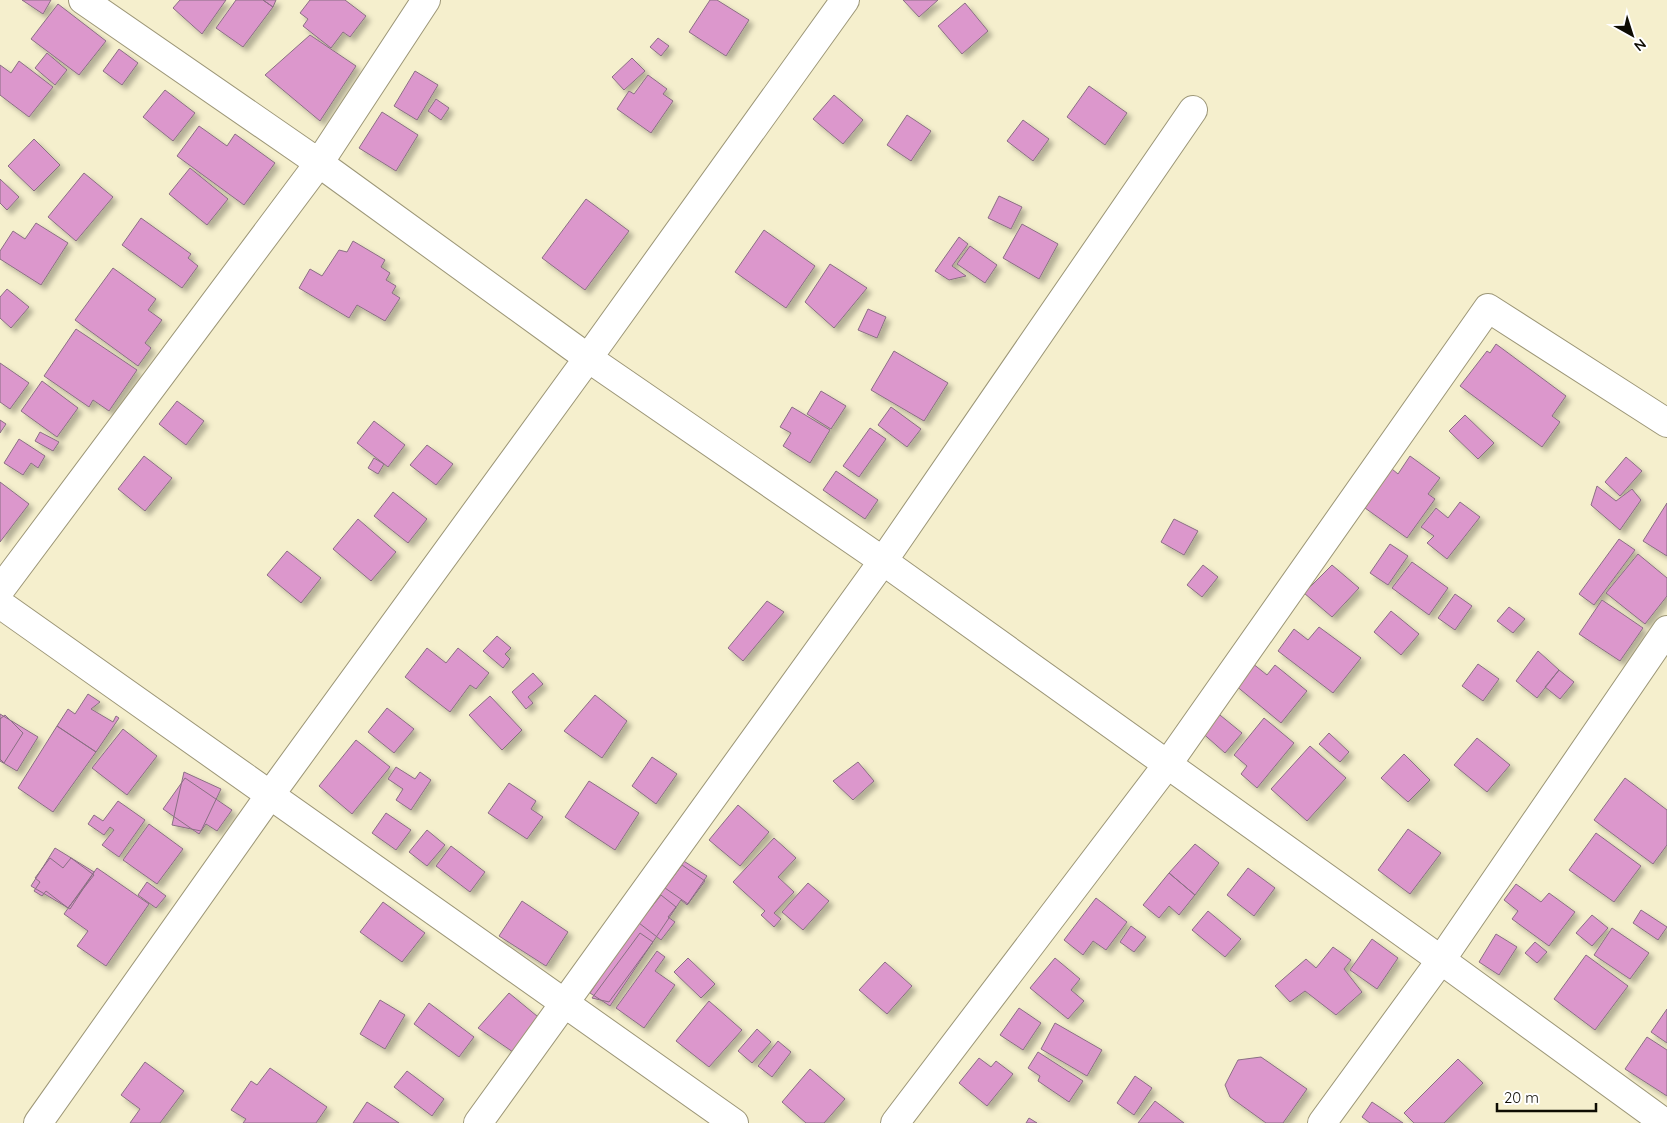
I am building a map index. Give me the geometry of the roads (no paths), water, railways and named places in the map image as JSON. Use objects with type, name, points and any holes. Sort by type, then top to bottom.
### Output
[{"type":"street","points":[[83,0],[319,163],[588,358],[883,561],[1441,960],[1665,1123]]},
{"type":"street","points":[[0,590],[319,163],[426,0]]},
{"type":"street","points":[[38,1123],[270,795],[588,358],[845,0]]},
{"type":"street","points":[[478,1123],[883,561],[1193,110]]},
{"type":"street","points":[[894,1123],[1167,765],[1488,308],[1667,423]]},
{"type":"street","points":[[0,604],[734,1123]]},
{"type":"street","points":[[1322,1123],[1441,960],[1667,630]]}]
